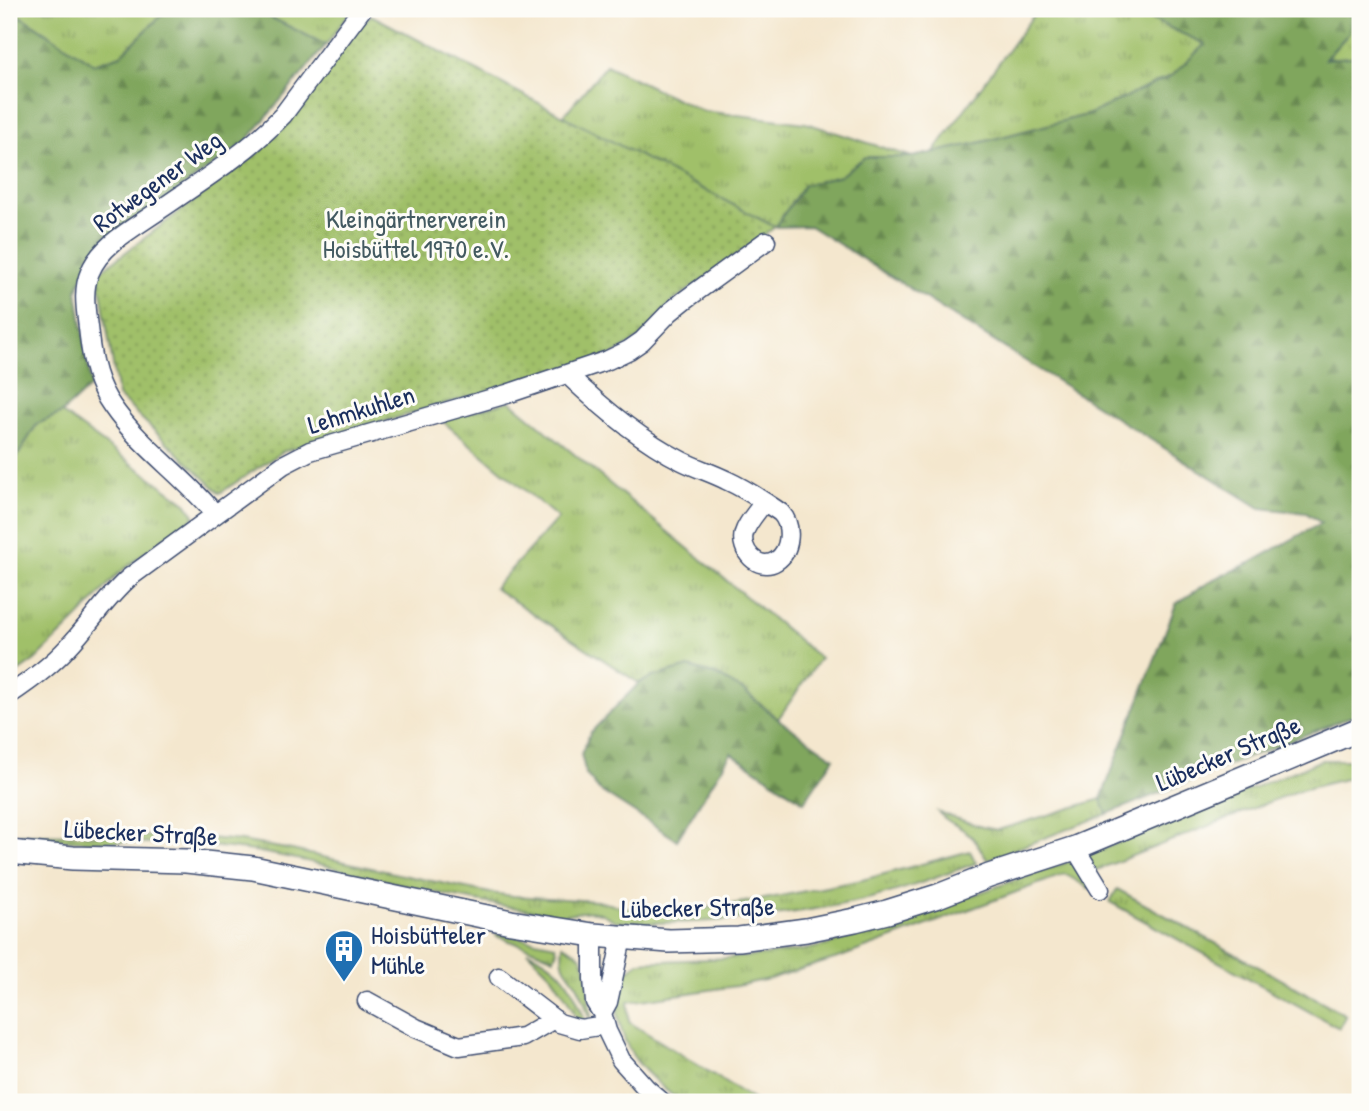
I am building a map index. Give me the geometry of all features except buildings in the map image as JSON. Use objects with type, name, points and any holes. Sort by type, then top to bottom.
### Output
[{"type":"main road","name":"Lübecker Straße","points":[[9,852],[73,858],[186,861],[253,868],[511,922],[593,935],[669,941],[739,939],[819,928],[900,908],[1075,848],[1360,729]]},
{"type":"street","name":"Rotwegener Weg","points":[[215,514],[131,430],[103,393],[92,362],[85,297],[88,276],[112,243],[269,130],[353,27],[362,9]]},
{"type":"street","name":"Lehmkuhlen","points":[[9,695],[54,661],[130,577],[283,465],[310,451],[507,394],[596,365],[629,350],[685,300],[766,241]]},
{"type":"street","points":[[567,374],[642,437],[683,462],[726,479],[764,502]]},
{"type":"street","points":[[1075,848],[1100,889]]},
{"type":"street","points":[[593,935],[595,1002],[621,1060],[662,1102]]},
{"type":"street","points":[[604,1019],[622,938]]},
{"type":"street","points":[[499,977],[559,1023],[580,1029],[604,1019]]},
{"type":"street","points":[[366,1001],[416,1028],[459,1046],[523,1037],[554,1019]]},
{"type":"green space","points":[[9,9],[94,64],[121,55],[168,9],[254,9],[326,45],[245,143],[93,251],[77,290],[91,386],[62,413],[37,424],[17,457],[9,482]]},
{"type":"green space","points":[[10,9],[168,9],[121,55],[94,64]]},
{"type":"green space","points":[[254,9],[352,9],[326,45]]},
{"type":"green space","points":[[1038,9],[1133,9],[1206,44],[1173,75],[1090,114],[933,153]]},
{"type":"green space","points":[[1133,9],[1224,9],[1237,16],[1246,9],[1352,9],[1349,33],[1325,59],[1360,56],[1360,713],[1107,814],[1101,799],[1176,604],[1214,579],[1250,563],[1321,523],[1306,513],[1260,508],[810,226],[775,227],[804,185],[840,176],[865,157],[912,157],[1090,114],[1173,75],[1205,44]]},
{"type":"green space","points":[[1352,9],[1360,9],[1360,56],[1325,60],[1349,33]]},
{"type":"green space","name":"Kleingärtnerverein Hoisbüttel 1970 e.V.","points":[[371,15],[775,227],[671,303],[641,337],[608,358],[282,452],[220,493],[118,396],[98,273],[259,152],[289,118],[346,41]]},
{"type":"green space","points":[[606,65],[702,111],[806,123],[912,157],[865,157],[840,176],[804,185],[775,227],[563,116]]},
{"type":"green space","points":[[510,401],[820,658],[778,719],[744,691],[655,676],[639,683],[494,588],[558,518],[441,420]]},
{"type":"green space","points":[[62,413],[187,504],[195,517],[117,575],[35,660],[9,678],[9,482],[17,457],[37,424]]},
{"type":"green space","points":[[689,667],[717,675],[744,691],[778,719],[834,758],[804,802],[731,753],[677,840],[599,790],[586,774],[581,754],[590,733],[639,683]]},
{"type":"green space","points":[[1360,755],[1360,777],[1297,791],[1094,871],[1085,856],[1322,760],[1350,760]]},
{"type":"green space","points":[[1101,799],[1107,814],[987,860],[970,835],[938,812],[998,830]]},
{"type":"green space","points":[[21,834],[198,837],[241,841],[490,893],[597,901],[626,908],[706,908],[770,898],[862,880],[970,851],[976,863],[889,893],[832,906],[721,920],[634,923],[616,921],[596,912],[560,915],[480,902],[246,850],[27,838]]},
{"type":"green space","points":[[1074,860],[1088,881],[1090,889],[1065,874],[841,957],[769,979],[628,1002],[629,1022],[757,1102],[681,1102],[641,1066],[626,1042],[619,1019],[617,996],[623,976],[640,962],[758,956],[828,945]]},
{"type":"green space","points":[[1117,889],[1346,1015],[1339,1028],[1110,902]]},
{"type":"green space","points":[[496,933],[556,945],[557,951],[554,958],[496,936]]},
{"type":"green space","points":[[563,945],[578,954],[585,966],[591,1017],[577,984],[564,966]]},
{"type":"green space","points":[[527,951],[550,963],[565,978],[585,1020],[579,1022],[552,976]]},
{"type":"place","name":"Hoisbütteler Mühle","points":[[344,983]]}]
